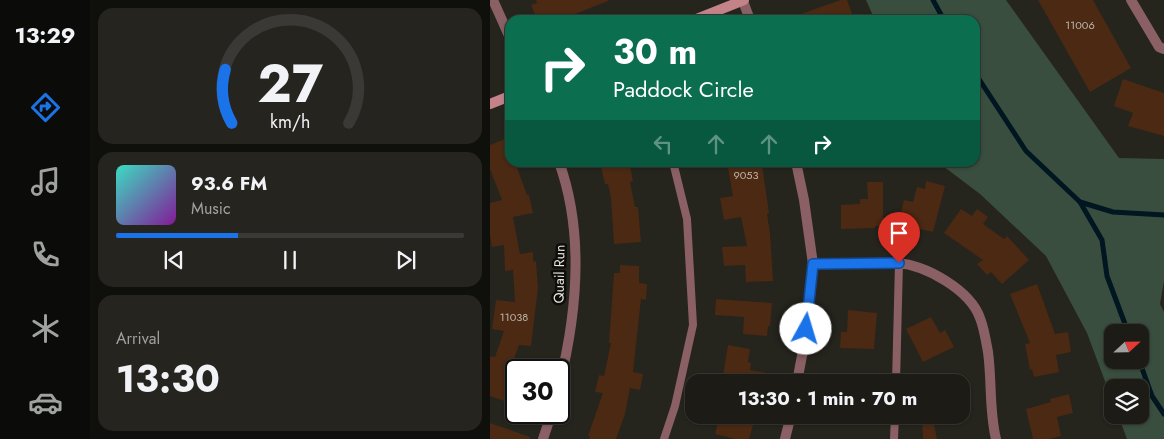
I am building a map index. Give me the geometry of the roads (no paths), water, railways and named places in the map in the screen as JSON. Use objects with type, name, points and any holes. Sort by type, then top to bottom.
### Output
[{"type":"street","points":[[493,0],[505,27]]},
{"type":"street","points":[[706,15],[744,0],[748,15]]},
{"type":"street","points":[[1131,0],[1159,47],[1164,49]]},
{"type":"street","points":[[490,104],[505,98]]},
{"type":"street","name":"Quail Run","points":[[560,167],[571,205],[576,272],[569,347],[566,359]]},
{"type":"street","points":[[797,167],[804,200],[813,264],[804,345],[799,374]]},
{"type":"street","points":[[813,264],[899,263],[921,269],[946,280],[966,296],[980,317],[988,351],[991,419],[996,439]]},
{"type":"street","points":[[543,439],[548,424]]},
{"type":"street","points":[[785,439],[788,424]]},
{"type":"lane","points":[[664,439],[675,406],[692,325],[687,219],[674,167]]},
{"type":"lane","points":[[896,374],[899,263]]},
{"type":"lane","points":[[894,439],[895,424]]},
{"type":"waterway","points":[[933,0],[941,15]]},
{"type":"waterway","points":[[980,81],[1026,151],[1080,202],[1113,212],[1164,215]]},
{"type":"waterway","points":[[1080,202],[1102,240],[1107,276],[1125,324]]},
{"type":"waterway","points":[[1142,369],[1152,396],[1164,414]]}]
